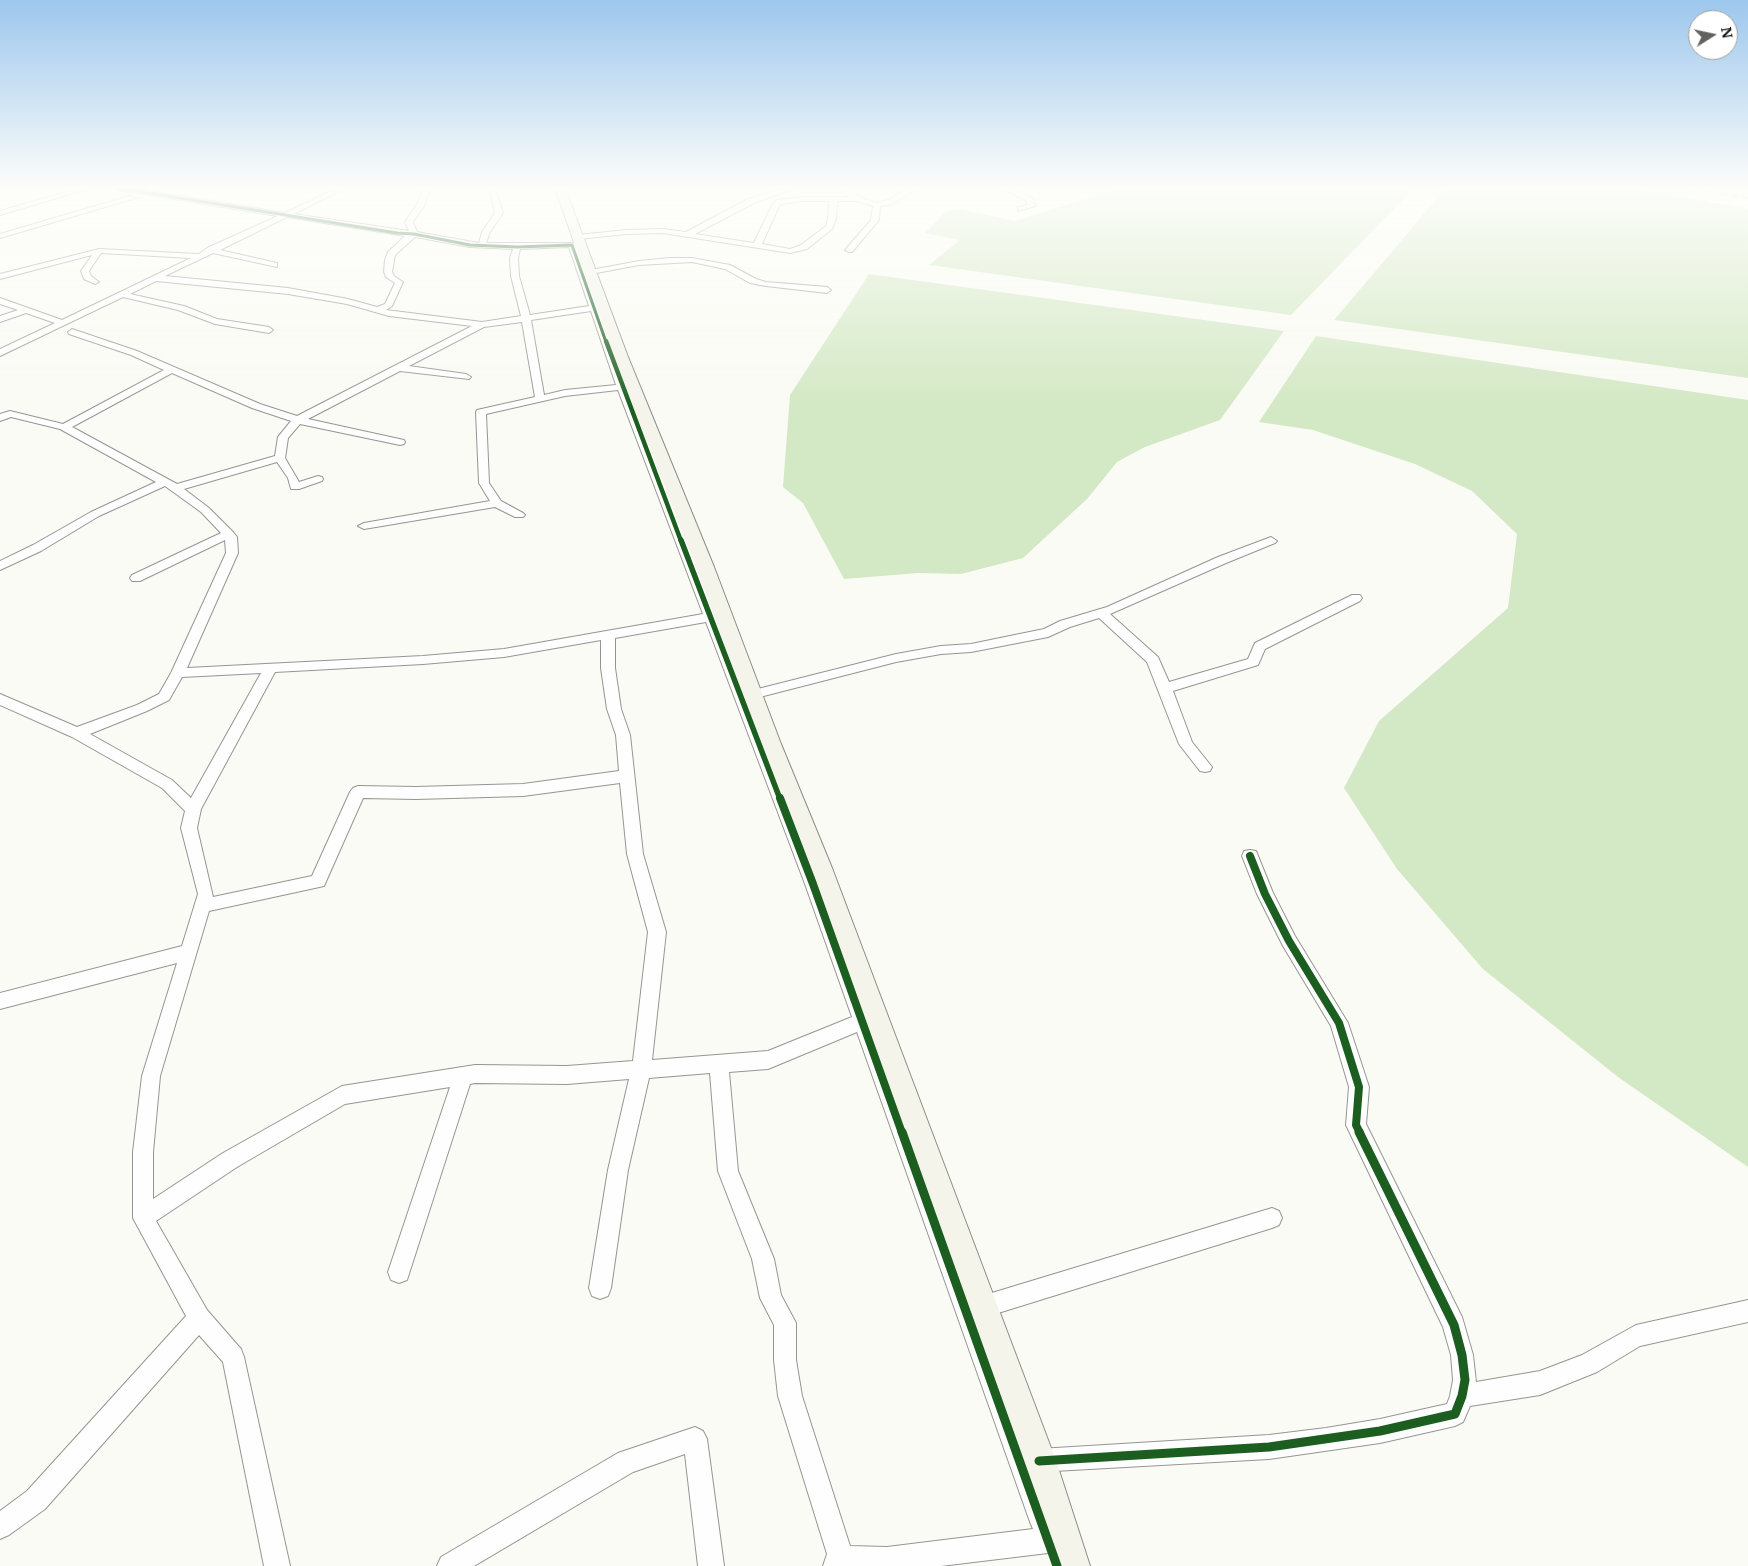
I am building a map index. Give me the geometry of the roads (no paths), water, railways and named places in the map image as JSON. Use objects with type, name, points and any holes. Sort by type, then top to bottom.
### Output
[{"type":"main road","points":[[587,261],[611,331],[702,559],[752,694],[821,868],[1039,1461],[1072,1566]]},
{"type":"street","points":[[0,277],[55,261]]},
{"type":"street","points":[[91,261],[84,271],[87,277],[94,282]]},
{"type":"street","points":[[0,353],[188,261]]},
{"type":"street","points":[[257,261],[274,265]]},
{"type":"street","points":[[377,310],[388,306],[399,282],[390,276],[388,272],[390,261]]},
{"type":"street","points":[[514,261],[515,276],[526,318],[540,398]]},
{"type":"street","points":[[578,261],[622,387],[814,884],[1057,1566]]},
{"type":"street","points":[[591,272],[659,261]]},
{"type":"street","points":[[697,261],[727,268],[754,281],[766,284],[827,290]]},
{"type":"street","points":[[153,278],[201,281],[288,291],[428,319],[482,325],[594,308]]},
{"type":"street","points":[[121,294],[181,308],[216,321],[269,330]]},
{"type":"street","points":[[0,301],[62,324]]},
{"type":"street","points":[[0,319],[24,311]]},
{"type":"street","points":[[318,480],[295,487],[294,478],[280,458],[283,438],[298,420],[482,325]]},
{"type":"street","points":[[72,332],[134,353],[256,406],[298,420],[400,442]]},
{"type":"street","points":[[399,368],[466,377]]},
{"type":"street","points":[[64,427],[171,370]]},
{"type":"street","points":[[519,515],[497,503],[484,483],[481,412],[540,398],[622,387]]},
{"type":"street","points":[[0,418],[10,414],[64,427],[171,485],[205,510],[231,537],[232,554],[178,673],[164,697],[142,708],[77,733]]},
{"type":"street","points":[[0,566],[37,548],[95,514],[171,485],[280,458]]},
{"type":"street","points":[[364,526],[497,503]]},
{"type":"street","points":[[136,578],[229,534]]},
{"type":"street","points":[[752,694],[896,658],[941,650],[971,648],[1048,633],[1064,624],[1111,610],[1222,560],[1271,541]]},
{"type":"street","points":[[1165,689],[1189,680],[1253,662],[1260,646],[1356,598]]},
{"type":"street","points":[[1101,613],[1153,660],[1186,744],[1205,767]]},
{"type":"street","points":[[178,673],[504,653],[710,617]]},
{"type":"street","points":[[600,1288],[618,1170],[641,1070],[657,932],[635,854],[623,735],[614,709],[608,668],[608,634]]},
{"type":"street","points":[[271,668],[193,809],[189,828],[206,894],[151,1076],[143,1152],[143,1218],[199,1318],[233,1357],[277,1566]]},
{"type":"street","points":[[0,699],[77,733],[167,784],[193,809]]},
{"type":"street","points":[[202,906],[318,881],[358,792],[416,793],[523,790],[627,776]]},
{"type":"street","points":[[1039,1461],[1269,1447],[1326,1440],[1380,1431],[1455,1414],[1462,1396],[1465,1380],[1462,1354],[1454,1325],[1356,1125],[1359,1087],[1339,1023],[1289,941],[1265,894],[1250,856]]},
{"type":"street","points":[[0,1001],[189,952]]},
{"type":"street","points":[[143,1218],[230,1160],[342,1096],[475,1074],[567,1075],[768,1060],[862,1021]]},
{"type":"street","points":[[719,1064],[728,1171],[763,1259],[771,1298],[785,1323],[785,1360],[790,1396],[838,1564],[853,1558],[887,1560],[1048,1540]]},
{"type":"street","points":[[399,1272],[463,1076]]},
{"type":"street","points":[[982,1307],[1272,1218]]},
{"type":"street","points":[[1462,1396],[1540,1383],[1589,1364],[1636,1336],[1748,1311]]},
{"type":"street","points":[[0,1526],[36,1500],[199,1318]]},
{"type":"street","points":[[450,1566],[627,1462],[695,1439],[711,1566]]}]
